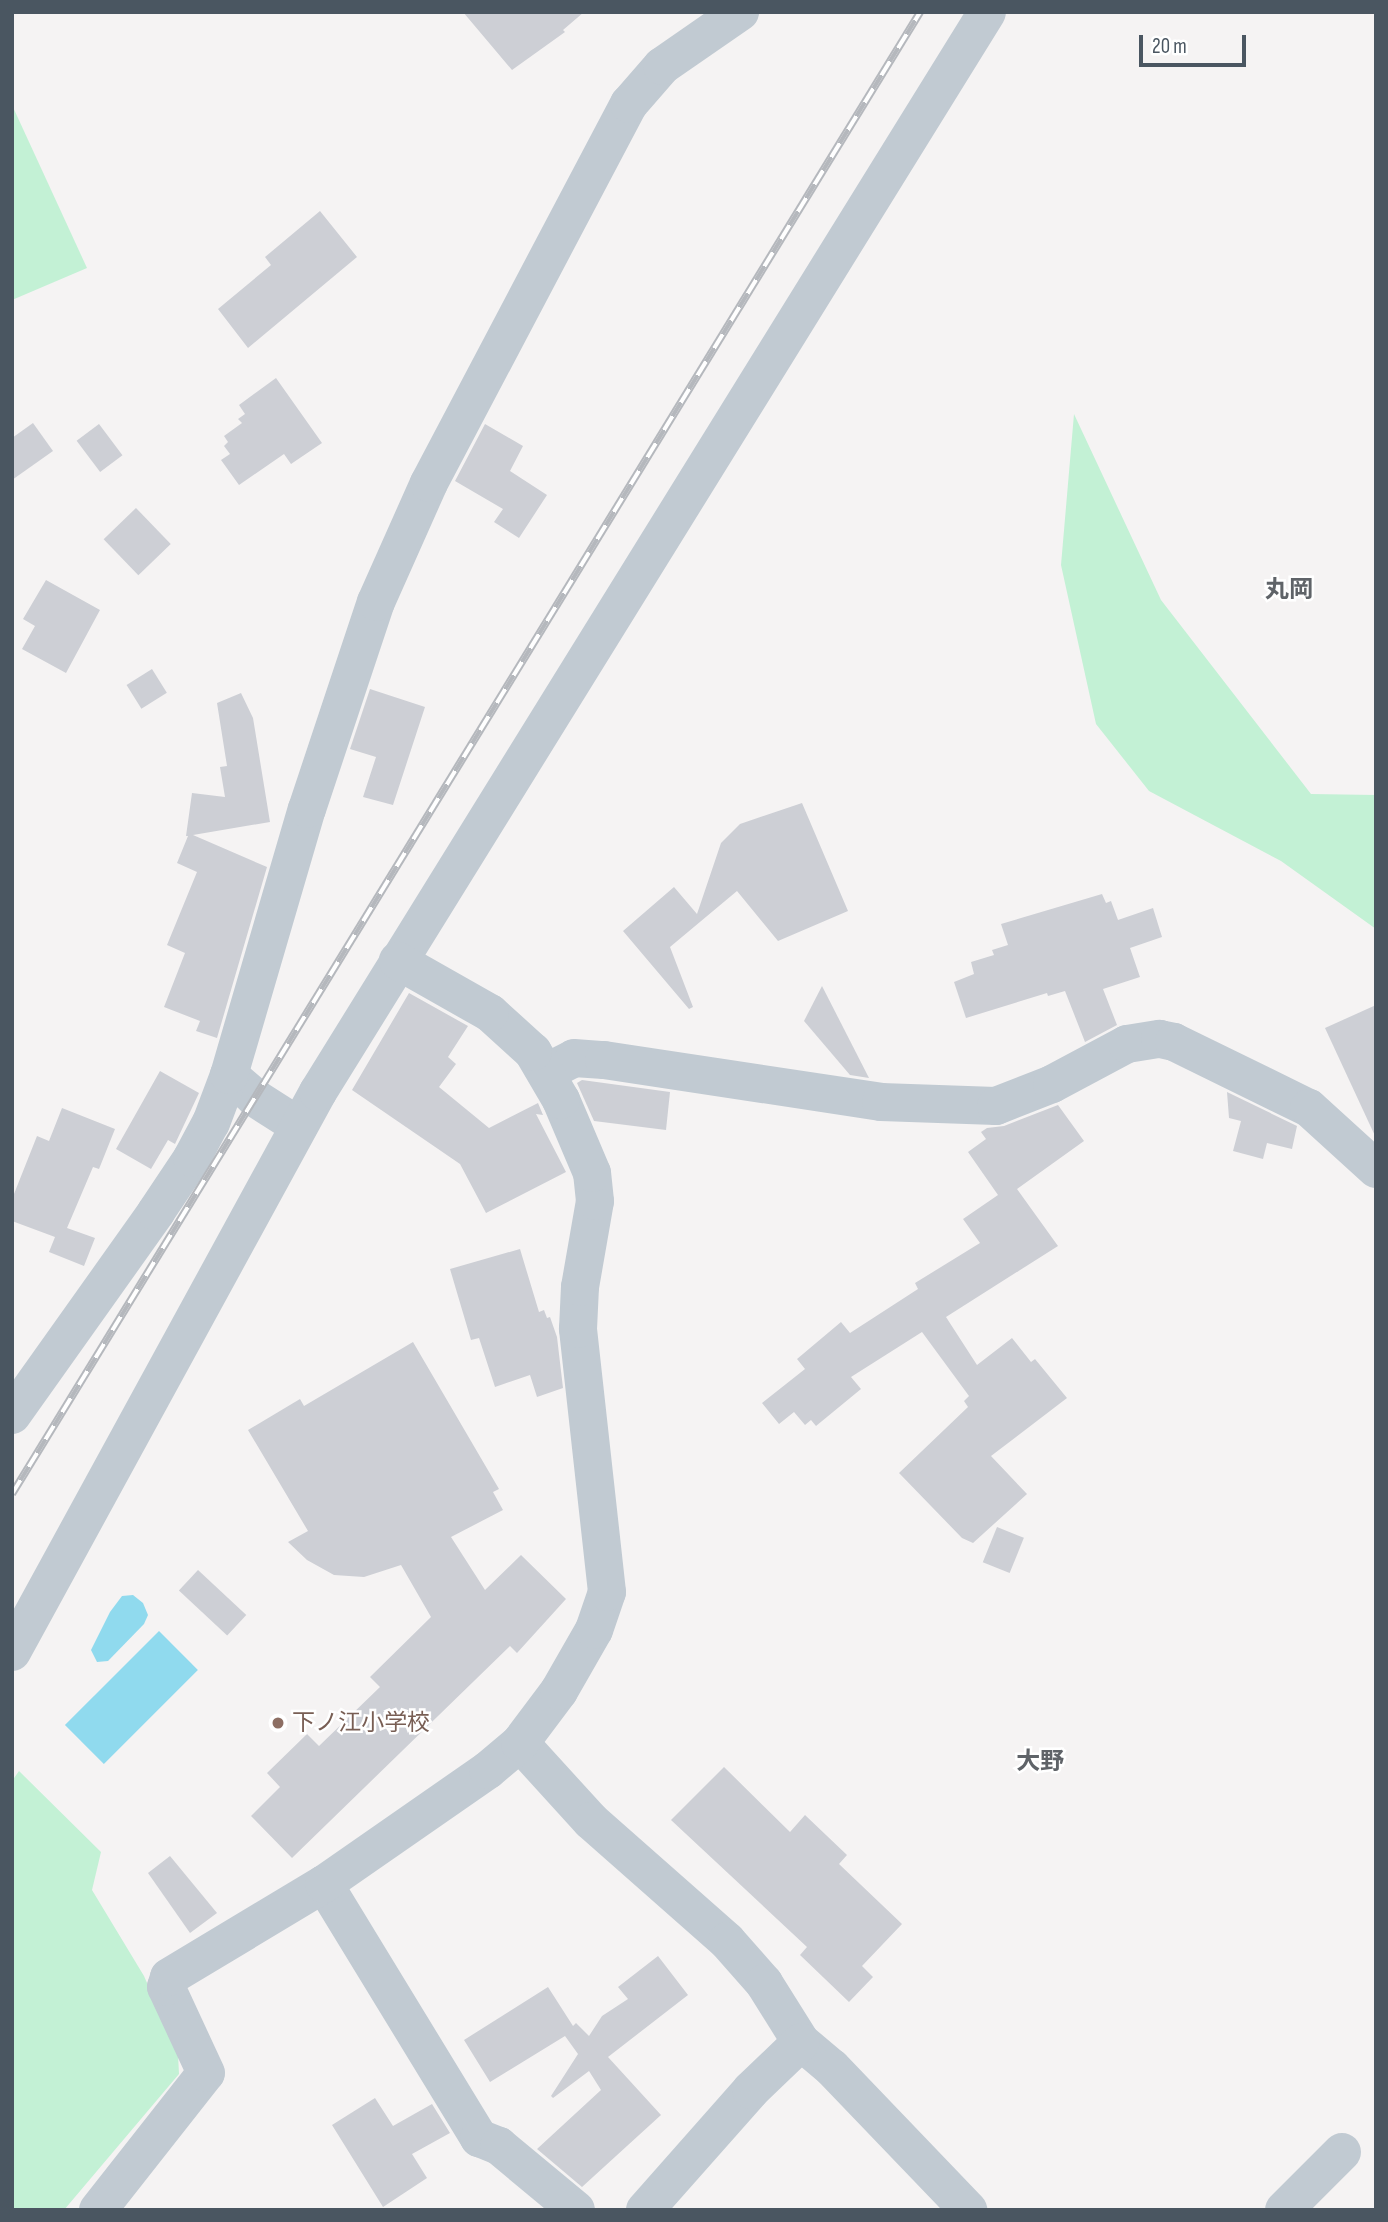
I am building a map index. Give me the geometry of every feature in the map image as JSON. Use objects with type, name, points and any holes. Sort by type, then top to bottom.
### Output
[{"type":"street","points":[[12,1415],[192,1158],[211,1123],[229,1075],[307,809],[371,615],[423,494],[629,104],[662,66],[740,12]]},
{"type":"street","points":[[12,1653],[299,1126],[398,961],[987,12]]},
{"type":"street","points":[[98,2210],[206,2073],[166,1987],[169,1977],[324,1884],[488,1770],[520,1743],[559,1691],[594,1630],[607,1592],[578,1329],[580,1287],[593,1218],[594,1187],[578,1137],[547,1072],[533,1052],[507,1026],[470,1001],[398,961]]},
{"type":"street","points":[[547,1072],[574,1058],[604,1060],[881,1102],[996,1106],[1052,1084],[1126,1044],[1160,1039],[1174,1042],[1309,1108],[1376,1170]]},
{"type":"street","points":[[229,1075],[255,1098],[299,1126]]},
{"type":"street","points":[[520,1743],[591,1821],[727,1941],[764,1983],[801,2042],[832,2067],[968,2210]]},
{"type":"street","points":[[324,1884],[479,2138],[499,2146],[576,2210]]},
{"type":"street","points":[[645,2210],[751,2090],[801,2042]]},
{"type":"street","points":[[1284,2210],[1342,2152]]},
{"type":"green space","points":[[12,105],[87,268],[12,300]]},
{"type":"green space","points":[[1074,414],[1161,600],[1311,794],[1376,795],[1376,929],[1281,861],[1149,791],[1096,724],[1061,565]]},
{"type":"green space","points":[[19,1771],[101,1852],[92,1890],[144,1976],[178,2054],[179,2074],[64,2210],[12,2210],[12,1781]]},
{"type":"water","points":[[133,1595],[143,1603],[148,1615],[144,1624],[108,1661],[97,1662],[91,1650],[110,1612],[122,1596]]},
{"type":"water","points":[[159,1631],[198,1670],[104,1764],[65,1725]]},
{"type":"building","points":[[463,12],[584,12],[563,30],[565,32],[512,70]]},
{"type":"building","points":[[320,211],[357,257],[248,348],[218,309],[271,265],[265,257]]},
{"type":"building","points":[[276,378],[322,443],[291,464],[284,454],[239,485],[221,460],[230,454],[224,446],[228,442],[224,436],[242,423],[238,419],[245,414],[239,405]]},
{"type":"building","points":[[33,423],[53,451],[12,480],[12,438]]},
{"type":"building","points":[[99,424],[122,455],[100,472],[77,441]]},
{"type":"building","points":[[485,424],[523,446],[510,471],[547,495],[519,538],[494,522],[503,509],[455,481]]},
{"type":"building","points":[[136,508],[171,544],[138,575],[104,539]]},
{"type":"building","points":[[46,580],[100,610],[66,673],[22,649],[35,626],[23,619]]},
{"type":"building","points":[[152,669],[167,693],[141,709],[127,685]]},
{"type":"building","points":[[370,689],[425,707],[393,805],[363,797],[376,757],[350,749]]},
{"type":"building","points":[[241,693],[253,718],[270,822],[193,835],[267,867],[217,1038],[196,1031],[200,1021],[164,1007],[185,953],[167,945],[197,872],[177,863],[188,836],[192,793],[225,797],[220,767],[227,766],[217,703]]},
{"type":"building","points":[[802,803],[848,911],[778,941],[737,891],[670,947],[693,1007],[689,1009],[623,931],[674,887],[697,914],[721,843],[740,824]]},
{"type":"building","points":[[1102,894],[1106,903],[1111,901],[1118,920],[1153,908],[1162,937],[1130,948],[1140,977],[1103,989],[1117,1025],[1085,1042],[1065,991],[1048,996],[1047,993],[966,1018],[954,982],[974,974],[971,962],[994,955],[992,950],[1008,945],[1001,924]]},
{"type":"building","points":[[822,986],[869,1078],[850,1075],[804,1021]]},
{"type":"building","points":[[409,993],[468,1026],[448,1057],[456,1064],[439,1087],[489,1128],[538,1103],[543,1115],[536,1114],[566,1172],[486,1213],[460,1164],[352,1090]]},
{"type":"building","points":[[1376,1005],[1376,1138],[1325,1028]]},
{"type":"building","points":[[160,1071],[199,1093],[175,1144],[168,1140],[151,1169],[116,1149]]},
{"type":"building","points":[[582,1080],[670,1092],[666,1130],[594,1121],[577,1083]]},
{"type":"building","points":[[1227,1092],[1297,1126],[1292,1149],[1267,1143],[1263,1159],[1233,1151],[1241,1121],[1229,1118]]},
{"type":"building","points":[[1058,1105],[1084,1141],[1017,1189],[1058,1246],[946,1317],[977,1365],[1012,1338],[1031,1362],[1035,1359],[1067,1398],[991,1456],[1027,1494],[973,1543],[962,1538],[899,1473],[968,1407],[964,1401],[969,1396],[922,1332],[851,1377],[861,1389],[816,1426],[811,1420],[805,1425],[794,1412],[779,1424],[762,1403],[805,1369],[797,1359],[841,1322],[850,1333],[918,1289],[915,1283],[980,1243],[963,1219],[998,1195],[968,1152],[986,1139],[981,1132],[987,1128],[1004,1126]]},
{"type":"building","points":[[62,1108],[115,1129],[99,1169],[93,1167],[67,1228],[95,1238],[84,1266],[49,1252],[55,1237],[12,1221],[12,1199],[37,1136],[49,1141]]},
{"type":"building","points":[[520,1249],[539,1312],[544,1310],[547,1318],[550,1317],[557,1337],[563,1388],[537,1397],[530,1375],[495,1387],[479,1338],[471,1340],[450,1269]]},
{"type":"building","points":[[413,1342],[499,1489],[493,1492],[503,1510],[451,1537],[485,1590],[521,1555],[566,1599],[517,1653],[510,1646],[292,1858],[251,1816],[280,1787],[267,1773],[307,1734],[319,1746],[380,1687],[370,1677],[431,1617],[401,1565],[364,1577],[334,1575],[307,1560],[288,1542],[308,1531],[248,1430],[300,1399],[304,1406]]},
{"type":"building","points":[[997,1527],[1024,1538],[1010,1573],[983,1562]]},
{"type":"building","points":[[198,1570],[246,1615],[227,1635],[179,1590]]},
{"type":"building","points":[[724,1767],[790,1832],[805,1815],[847,1855],[839,1864],[902,1924],[862,1966],[873,1977],[849,2002],[800,1955],[807,1947],[671,1820]]},
{"type":"building","points":[[170,1856],[217,1913],[190,1933],[148,1873]]},
{"type":"building","points":[[658,1956],[688,1995],[608,2057],[661,2115],[582,2187],[537,2149],[601,2090],[589,2071],[553,2098],[551,2096],[578,2054],[565,2036],[490,2082],[464,2040],[548,1987],[573,2026],[576,2023],[589,2036],[602,2016],[628,1999],[618,1987]]},
{"type":"building","points":[[375,2098],[393,2126],[432,2104],[450,2133],[412,2154],[427,2178],[383,2207],[332,2125]]},
{"type":"railway","points":[[12,1494],[920,12]]},
{"type":"place","name":"下ノ江小学校","points":[[278,1723]]},
{"type":"district","name":"丸岡","points":[[1289,590]]},
{"type":"district","name":"大野","points":[[1040,1762]]}]
